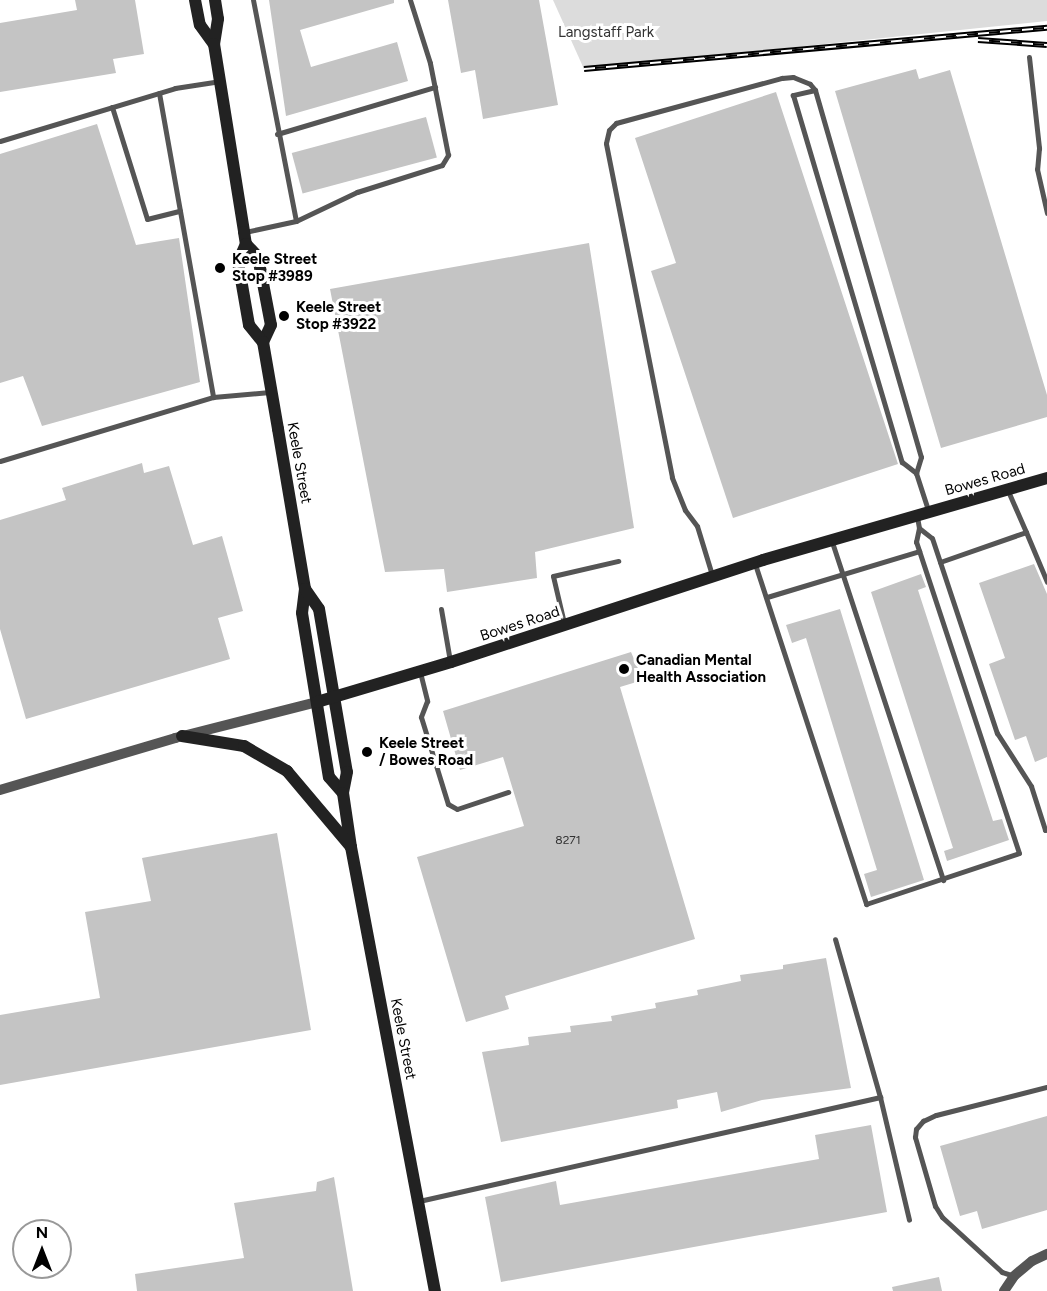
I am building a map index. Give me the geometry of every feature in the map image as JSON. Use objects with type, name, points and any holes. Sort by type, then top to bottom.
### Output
[{"type":"main road","name":"Keele Street","points":[[195,0],[200,25],[214,44]]},
{"type":"main road","name":"Keele Street","points":[[215,0],[218,19],[214,44],[245,238],[238,262],[249,325],[263,342],[272,392],[305,589],[302,612],[329,777],[343,793]]},
{"type":"main road","name":"Keele Street","points":[[245,238],[258,257],[271,325],[263,342]]},
{"type":"main road","name":"Bowes Road","points":[[317,702],[451,662],[754,563],[832,540],[921,519],[1047,478]]},
{"type":"main road","name":"Keele Street","points":[[305,589],[319,609],[346,772],[343,793],[351,847],[435,1291]]},
{"type":"main road","points":[[182,736],[244,746],[287,771],[351,847]]},
{"type":"street","name":"Bowes Road","points":[[0,790],[182,736],[317,702]]},
{"type":"street","points":[[1004,1291],[1014,1276],[1032,1261],[1047,1254]]},
{"type":"lane","points":[[253,0],[277,134],[296,222]]},
{"type":"lane","points":[[245,238],[296,222],[357,192],[442,165],[448,155],[435,87],[410,0]]},
{"type":"lane","points":[[1029,57],[1039,148],[1037,169],[1047,213]]},
{"type":"lane","points":[[712,576],[697,526],[685,510],[672,477],[606,137],[616,123],[782,78],[802,79],[815,90],[921,457],[916,472],[921,519],[916,542],[1019,853],[866,904],[754,563]]},
{"type":"lane","points":[[0,141],[159,93],[220,81]]},
{"type":"lane","points":[[277,134],[435,87]]},
{"type":"lane","points":[[815,90],[793,95],[902,462],[916,472]]},
{"type":"lane","points":[[159,93],[213,397]]},
{"type":"lane","points":[[112,107],[147,219],[180,212]]},
{"type":"lane","points":[[0,461],[213,397],[272,392]]},
{"type":"lane","points":[[1008,490],[1047,582]]},
{"type":"lane","points":[[921,519],[932,538],[997,733],[1031,786],[1045,830],[1047,829]]},
{"type":"lane","points":[[940,562],[1026,532]]},
{"type":"lane","points":[[832,540],[943,879]]},
{"type":"lane","points":[[767,597],[919,551]]},
{"type":"lane","points":[[565,625],[553,576],[618,561]]},
{"type":"lane","points":[[441,609],[451,662]]},
{"type":"lane","points":[[420,670],[428,701],[421,717],[448,804],[457,809],[508,792]]},
{"type":"lane","points":[[835,939],[880,1097],[909,1220]]},
{"type":"lane","points":[[1014,1276],[1002,1272],[942,1217],[935,1206],[915,1137],[916,1129],[923,1121],[936,1115],[1047,1087]]},
{"type":"lane","points":[[419,1201],[880,1097]]},
{"type":"green space","name":"Langstaff Park","points":[[553,0],[1047,0],[1047,21],[584,69]]},
{"type":"building","points":[[75,0],[135,0],[144,54],[113,59],[116,73],[0,92],[0,23],[77,10]]},
{"type":"building","points":[[269,0],[394,0],[394,3],[300,30],[311,67],[397,42],[408,81],[286,116]]},
{"type":"building","points":[[448,0],[539,0],[558,105],[483,119],[475,70],[461,73]]},
{"type":"building","points":[[916,69],[919,79],[950,70],[1047,395],[1047,417],[941,448],[835,91]]},
{"type":"building","points":[[776,92],[898,464],[733,518],[651,271],[676,263],[635,138]]},
{"type":"building","points":[[426,117],[437,158],[303,194],[292,153]]},
{"type":"building","points":[[97,124],[136,245],[179,238],[200,382],[42,426],[23,376],[0,383],[0,154]]},
{"type":"building","points":[[589,243],[634,528],[535,552],[537,578],[447,592],[444,569],[385,572],[330,289]]},
{"type":"building","points":[[142,463],[144,473],[169,466],[193,545],[222,536],[243,611],[218,618],[230,659],[26,719],[0,629],[0,520],[66,500],[62,488]]},
{"type":"building","points":[[1034,564],[1047,594],[1047,757],[1035,762],[1026,736],[1015,740],[989,664],[1005,658],[979,583]]},
{"type":"building","points":[[921,574],[926,587],[918,590],[993,821],[1002,819],[1009,840],[947,861],[944,851],[953,848],[871,592]]},
{"type":"building","points":[[840,609],[924,880],[871,897],[864,874],[877,870],[806,638],[792,643],[786,625]]},
{"type":"building","points":[[631,652],[643,680],[620,687],[695,939],[505,996],[509,1009],[466,1022],[417,857],[524,826],[503,757],[460,770],[443,711]]},
{"type":"building","points":[[277,833],[311,1030],[0,1085],[0,1015],[100,998],[85,912],[151,901],[142,858]]},
{"type":"building","points":[[826,958],[851,1088],[762,1100],[721,1112],[717,1092],[677,1100],[678,1108],[501,1142],[482,1052],[529,1045],[528,1037],[571,1032],[570,1026],[612,1021],[611,1016],[656,1008],[655,1003],[698,995],[697,990],[741,981],[740,975],[783,969],[783,965]]},
{"type":"building","points":[[1047,1116],[1047,1210],[982,1229],[977,1211],[960,1216],[940,1146]]},
{"type":"building","points":[[871,1125],[887,1212],[501,1282],[485,1197],[556,1181],[560,1205],[819,1159],[815,1135]]},
{"type":"building","points":[[334,1177],[353,1291],[137,1291],[135,1274],[244,1258],[234,1203],[316,1191],[317,1182]]},
{"type":"building","points":[[939,1277],[942,1291],[893,1291],[892,1287]]},
{"type":"railway","points":[[584,69],[1047,28]]},
{"type":"railway","points":[[978,40],[1047,45]]},
{"type":"place","name":"Keele Street Stop #3989","points":[[220,268]]},
{"type":"place","name":"Keele Street Stop #3922","points":[[284,316]]},
{"type":"place","name":"Canadian Mental Health Association","points":[[624,669]]},
{"type":"place","name":"Keele Street / Bowes Road","points":[[367,752]]}]
